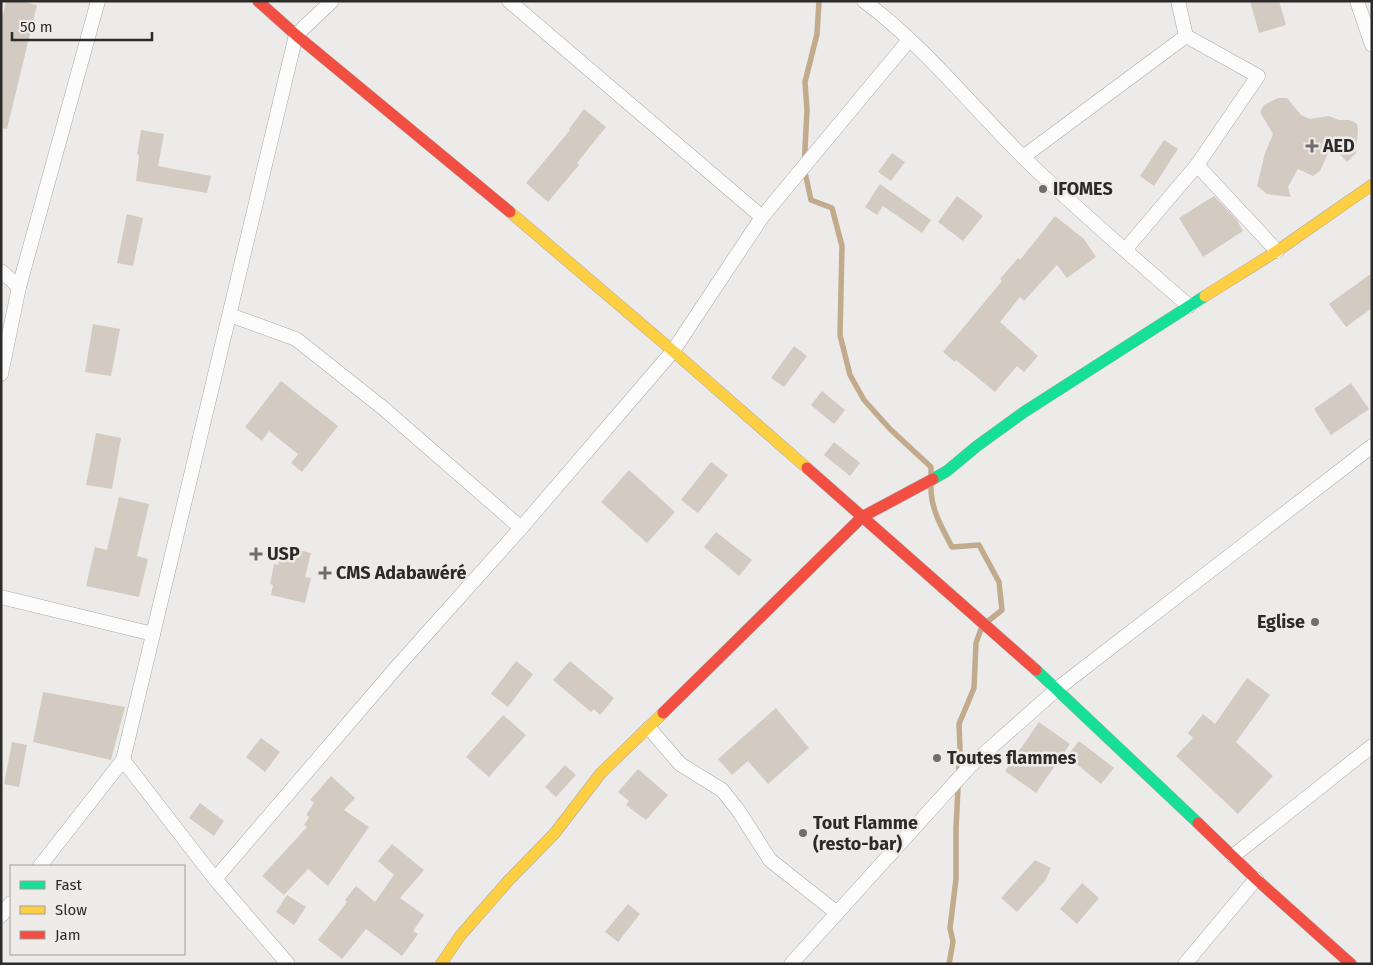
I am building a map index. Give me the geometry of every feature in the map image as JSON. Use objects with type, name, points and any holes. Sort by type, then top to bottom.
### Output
[{"type":"street","points":[[1,374],[18,287],[98,1]]},
{"type":"street","points":[[258,1],[296,35],[449,160],[673,351],[862,517],[1057,689],[1256,880],[1351,964]]},
{"type":"street","points":[[41,865],[123,760],[296,35],[332,1]]},
{"type":"street","points":[[509,1],[762,217]]},
{"type":"street","points":[[1125,250],[1197,164],[1258,76],[1186,36],[1178,1]]},
{"type":"street","points":[[1357,1],[1372,45]]},
{"type":"street","points":[[874,4],[1023,157],[1190,306]]},
{"type":"street","points":[[1023,157],[1186,36]]},
{"type":"street","points":[[215,878],[394,669],[521,528],[673,351],[762,217],[909,40]]},
{"type":"street","points":[[1197,164],[1277,251]]},
{"type":"street","points":[[441,964],[460,936],[509,880],[554,834],[602,773],[862,517],[947,472],[977,446],[1024,412],[1277,251],[1372,185]]},
{"type":"street","points":[[1,271],[18,287]]},
{"type":"street","points":[[230,315],[296,339],[383,408],[521,528]]},
{"type":"street","points":[[791,964],[970,766],[1057,689],[1370,451]]},
{"type":"street","points":[[1,597],[153,634]]},
{"type":"street","points":[[649,728],[680,764],[722,790],[738,810],[770,860],[837,914]]},
{"type":"street","points":[[1233,856],[1372,746]]},
{"type":"street","points":[[123,760],[215,878],[288,964]]},
{"type":"street","points":[[1185,964],[1256,880]]},
{"type":"street","points":[[1,916],[10,904]]},
{"type":"building","points":[[6,1],[19,1],[37,5],[7,129],[1,128],[1,23]]},
{"type":"building","points":[[1250,1],[1279,1],[1286,25],[1259,33]]},
{"type":"building","name":"AED","points":[[1278,98],[1287,98],[1301,115],[1310,119],[1329,116],[1339,120],[1350,120],[1357,124],[1358,130],[1356,153],[1347,162],[1332,145],[1320,171],[1313,176],[1298,169],[1288,187],[1291,197],[1267,194],[1257,186],[1265,153],[1273,134],[1260,112],[1264,105]]},
{"type":"building","points":[[584,109],[606,127],[577,163],[579,165],[548,202],[526,183],[570,130]]},
{"type":"building","points":[[141,130],[164,134],[158,166],[211,176],[207,193],[136,181],[139,155],[137,154]]},
{"type":"building","points":[[1164,140],[1178,149],[1154,186],[1140,176]]},
{"type":"building","points":[[892,153],[905,162],[891,181],[878,172]]},
{"type":"building","points":[[880,184],[931,220],[922,233],[883,206],[877,215],[865,207]]},
{"type":"building","points":[[957,196],[983,216],[963,241],[938,222]]},
{"type":"building","points":[[1214,196],[1237,220],[1243,231],[1203,257],[1179,218]]},
{"type":"building","points":[[127,214],[143,218],[133,266],[117,263]]},
{"type":"building","points":[[1055,216],[1084,239],[1096,257],[1067,278],[1057,265],[1024,301],[1020,297],[1000,322],[1038,356],[1024,372],[1017,366],[995,392],[956,360],[955,362],[943,352],[1002,281],[1000,279],[1018,258],[1020,260]]},
{"type":"building","points":[[1372,273],[1372,308],[1346,327],[1329,304]]},
{"type":"building","points":[[93,324],[120,329],[111,376],[85,372]]},
{"type":"building","points":[[794,346],[807,356],[784,387],[771,378]]},
{"type":"building","points":[[281,381],[338,426],[302,472],[291,463],[298,454],[269,431],[262,441],[245,427]]},
{"type":"building","points":[[1351,383],[1369,409],[1331,435],[1314,409]]},
{"type":"building","points":[[822,391],[845,410],[834,424],[811,405]]},
{"type":"building","points":[[96,433],[121,438],[112,489],[86,485]]},
{"type":"building","points":[[834,442],[860,463],[850,476],[824,455]]},
{"type":"building","points":[[711,462],[728,475],[698,513],[681,500]]},
{"type":"building","points":[[629,470],[675,512],[647,543],[601,502]]},
{"type":"building","points":[[119,497],[149,504],[137,556],[148,559],[139,597],[86,586],[95,547],[107,550]]},
{"type":"building","points":[[716,532],[752,560],[739,576],[704,547]]},
{"type":"building","points":[[282,546],[311,553],[305,577],[311,578],[305,603],[271,595],[273,585],[270,584],[274,564],[278,565]]},
{"type":"building","points":[[516,661],[533,674],[508,707],[491,694]]},
{"type":"building","points":[[570,661],[614,698],[600,715],[594,709],[591,712],[553,680]]},
{"type":"building","points":[[1247,678],[1270,695],[1236,742],[1273,776],[1238,814],[1176,756],[1193,738],[1188,733],[1203,714],[1215,724]]},
{"type":"building","points":[[43,692],[125,707],[111,760],[33,742]]},
{"type":"building","points":[[776,708],[809,748],[768,784],[748,761],[732,775],[718,759]]},
{"type":"building","points":[[503,715],[526,735],[489,777],[466,757]]},
{"type":"building","points":[[1039,722],[1070,744],[1036,793],[1005,771]]},
{"type":"building","points":[[261,738],[280,752],[265,772],[246,757]]},
{"type":"building","points":[[1079,741],[1114,768],[1101,784],[1067,756]]},
{"type":"building","points":[[12,742],[27,745],[19,787],[4,784]]},
{"type":"building","points":[[565,765],[576,775],[556,797],[545,787]]},
{"type":"building","points":[[638,769],[668,795],[646,820],[626,805],[629,801],[618,792]]},
{"type":"building","points":[[331,776],[355,798],[344,810],[369,827],[328,886],[308,869],[284,895],[262,876],[307,827],[304,825],[309,817],[306,815],[314,803],[310,800]]},
{"type":"building","points":[[200,803],[224,821],[214,836],[189,818]]},
{"type":"building","points":[[392,844],[424,870],[400,898],[424,915],[413,931],[418,934],[402,956],[366,929],[342,959],[318,940],[347,902],[345,900],[356,886],[375,902],[394,875],[378,861]]},
{"type":"building","points":[[1035,860],[1051,868],[1045,881],[1017,912],[1001,898]]},
{"type":"building","points":[[1082,883],[1099,898],[1077,924],[1060,909]]},
{"type":"building","points":[[287,895],[306,907],[294,925],[276,912]]},
{"type":"building","points":[[628,904],[640,914],[618,942],[605,932]]},
{"type":"waterway","points":[[819,1],[817,34],[805,82],[807,110],[804,168],[811,200],[832,208],[842,246],[840,335],[850,375],[864,400],[890,429],[931,467],[931,475]]},
{"type":"waterway","points":[[931,484],[934,509],[952,547],[979,545],[999,582],[1002,610],[987,622]]},
{"type":"waterway","points":[[949,964],[953,942],[950,928],[956,879],[959,724],[974,688],[976,643],[981,629]]},
{"type":"traffic: fast","points":[[933,479],[947,471],[977,446],[1024,412],[1205,296]]},
{"type":"traffic: fast","points":[[1036,670],[1198,823]]},
{"type":"traffic: slow","points":[[1205,296],[1277,251],[1372,185]]},
{"type":"traffic: slow","points":[[510,212],[807,468]]},
{"type":"traffic: slow","points":[[441,964],[460,936],[509,880],[554,834],[601,773],[663,713]]},
{"type":"traffic: jam","points":[[258,1],[296,35],[510,212]]},
{"type":"traffic: jam","points":[[807,468],[1036,670]]},
{"type":"traffic: jam","points":[[663,713],[862,517],[933,479]]},
{"type":"traffic: jam","points":[[1198,823],[1256,879],[1351,964]]},
{"type":"place","name":"AED","points":[[1312,146]]},
{"type":"place","name":"IFOMES","points":[[1043,189]]},
{"type":"place","name":"USP","points":[[256,554]]},
{"type":"place","name":"CMS Adabawéré","points":[[325,573]]},
{"type":"place","name":"Eglise","points":[[1315,622]]},
{"type":"place","name":"Toutes flammes","points":[[937,758]]},
{"type":"place","name":"Tout Flamme (resto-bar)","points":[[803,833]]}]
